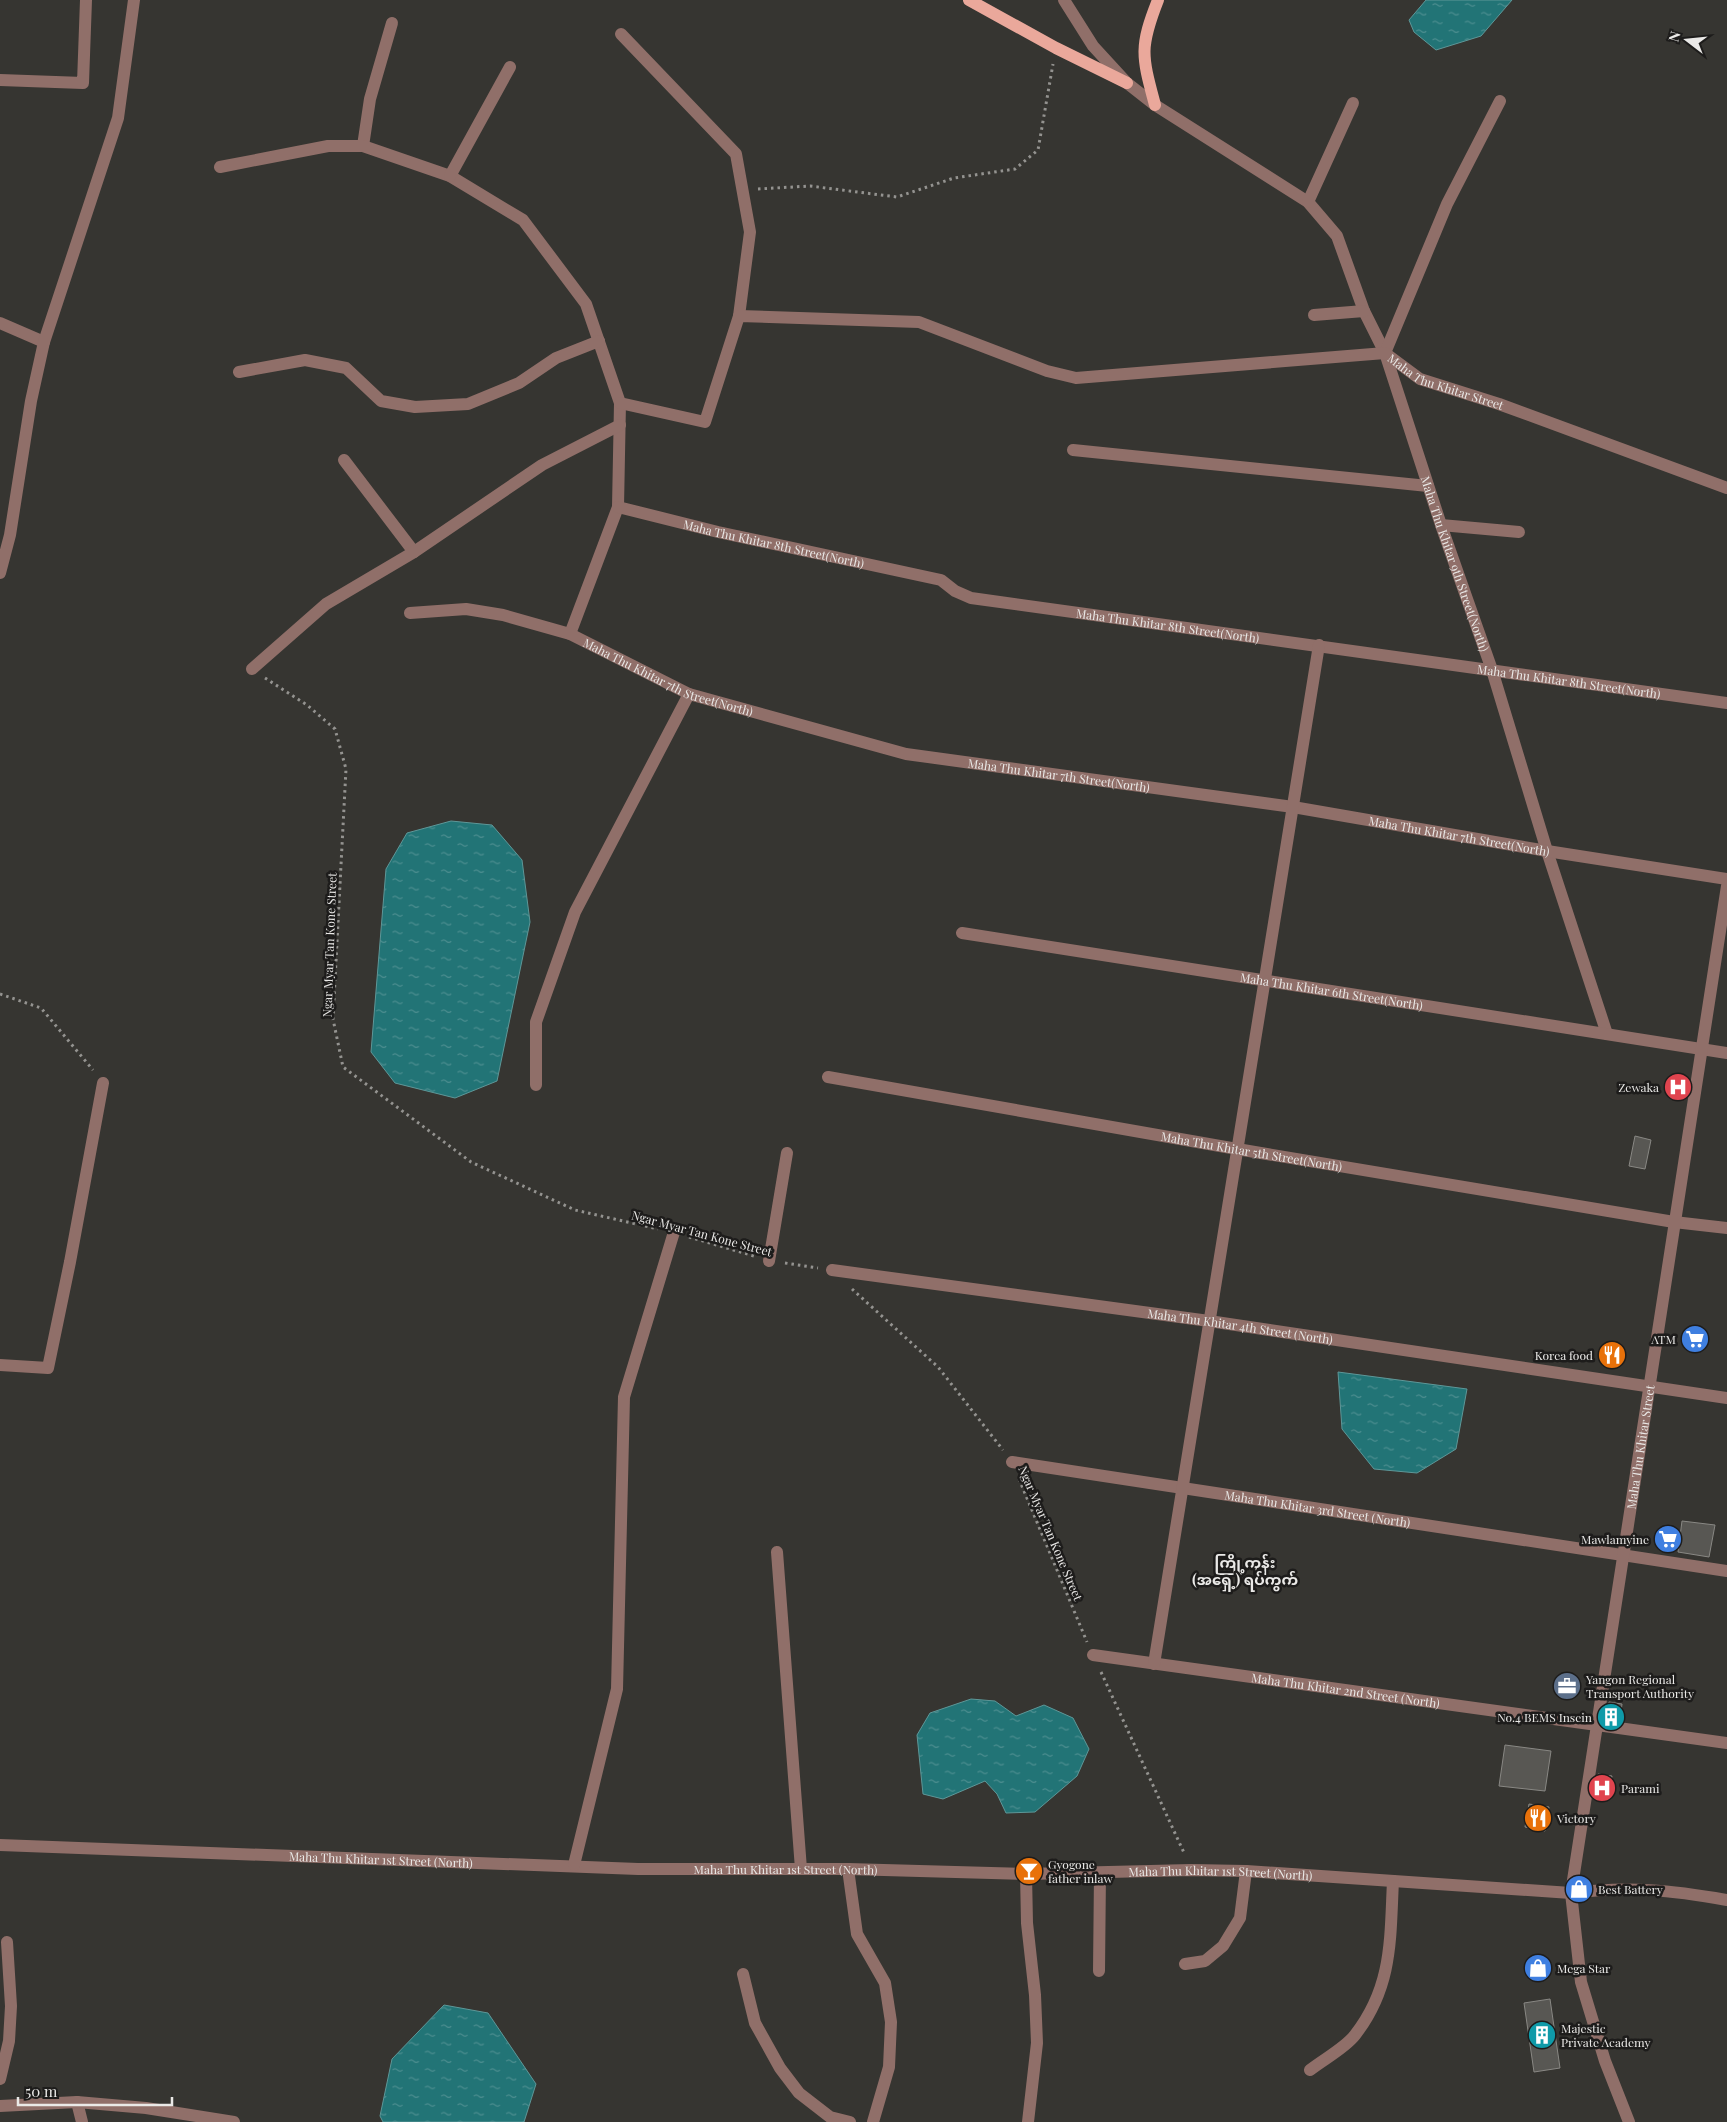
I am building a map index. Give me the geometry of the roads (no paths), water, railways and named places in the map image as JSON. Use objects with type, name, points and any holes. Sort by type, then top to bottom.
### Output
[{"type":"main road","points":[[969,0],[1056,48],[1127,82]]},
{"type":"main road","points":[[1155,105],[1145,66],[1143,47],[1146,29],[1158,0]]},
{"type":"street","points":[[0,80],[83,83],[86,0]]},
{"type":"street","points":[[0,574],[5,533],[44,342],[118,118],[134,0]]},
{"type":"street","name":"Maha Thu Khitar Street","points":[[1064,0],[1093,46],[1127,82],[1155,105],[1308,202],[1337,236],[1364,311],[1385,353],[1420,379],[1499,404],[1727,488]]},
{"type":"street","points":[[363,146],[370,99],[392,23]]},
{"type":"street","points":[[620,403],[705,422],[739,316],[750,232],[736,154],[621,34]]},
{"type":"street","points":[[450,176],[510,67]]},
{"type":"street","points":[[739,316],[919,322],[1048,371],[1076,378],[1385,353],[1447,204],[1500,101]]},
{"type":"street","points":[[1308,202],[1353,103]]},
{"type":"street","points":[[220,166],[328,146],[363,146],[450,176],[523,220],[586,304],[620,403],[618,507],[570,634]]},
{"type":"street","points":[[1314,315],[1364,311]]},
{"type":"street","points":[[0,323],[44,342]]},
{"type":"street","points":[[239,372],[305,360],[346,368],[381,401],[416,407],[468,404],[519,383],[556,358],[599,341]]},
{"type":"street","name":"Maha Thu Khitar 9th Street(North)","points":[[1385,353],[1441,525],[1492,670],[1547,851],[1607,1034]]},
{"type":"street","points":[[252,669],[326,604],[414,552],[542,465],[620,425]]},
{"type":"street","points":[[1073,450],[1428,486]]},
{"type":"street","points":[[344,460],[414,552]]},
{"type":"street","name":"Maha Thu Khitar 8th Street(North)","points":[[618,507],[718,532],[941,580],[955,591],[971,598],[1727,703]]},
{"type":"street","points":[[1441,525],[1519,532]]},
{"type":"street","name":"Maha Thu Khitar 7th Street(North)","points":[[410,613],[466,609],[503,615],[570,634],[689,694],[906,754],[1293,807],[1547,851],[1727,879]]},
{"type":"street","points":[[1154,1664],[1319,645]]},
{"type":"street","points":[[536,1085],[536,1022],[575,912],[689,694]]},
{"type":"street","name":"Maha Thu Khitar Street","points":[[1629,2122],[1605,2061],[1581,1982],[1571,1893],[1727,886]]},
{"type":"street","name":"Maha Thu Khitar 6th Street(North)","points":[[962,933],[1727,1052]]},
{"type":"street","name":"Maha Thu Khitar 5th Street(North)","points":[[828,1077],[1237,1149],[1674,1222],[1727,1228]]},
{"type":"street","points":[[0,1365],[48,1368],[70,1262],[103,1083]]},
{"type":"street","points":[[769,1261],[787,1153]]},
{"type":"street","points":[[574,1865],[617,1689],[624,1397],[674,1232]]},
{"type":"street","name":"Maha Thu Khitar 4th Street (North)","points":[[832,1270],[1209,1320],[1727,1398]]},
{"type":"street","name":"Maha Thu Khitar 3rd Street (North)","points":[[1012,1462],[1727,1571]]},
{"type":"street","points":[[777,1552],[801,1869]]},
{"type":"street","name":"Maha Thu Khitar 2nd Street (North)","points":[[1093,1656],[1727,1743]]},
{"type":"street","name":"Maha Thu Khitar 1st Street (North)","points":[[0,1845],[574,1865],[638,1869],[848,1869],[1026,1874],[1100,1874],[1191,1870],[1246,1871],[1571,1893],[1607,1889],[1672,1890],[1727,1900]]},
{"type":"street","points":[[848,1869],[857,1934],[884,1982],[891,2022],[889,2067],[874,2122]]},
{"type":"street","points":[[1185,1964],[1205,1961],[1223,1946],[1240,1918],[1246,1871]]},
{"type":"street","points":[[1026,1874],[1027,1923],[1038,2043],[1028,2122]]},
{"type":"street","points":[[1099,1971],[1100,1874]]},
{"type":"street","points":[[1310,2070],[1355,2036],[1382,1988],[1389,1957],[1393,1881]]},
{"type":"street","points":[[0,2079],[9,2041],[11,2006],[7,1942]]},
{"type":"street","points":[[743,1974],[755,2023],[780,2068],[799,2094],[830,2117],[850,2122]]},
{"type":"street","points":[[0,2106],[77,2102],[146,2108],[234,2122]]},
{"type":"street","points":[[77,2102],[82,2122]]},
{"type":"water","points":[[1426,0],[1512,0],[1481,36],[1436,50],[1414,32],[1409,20]]},
{"type":"water","points":[[451,821],[492,825],[522,860],[530,922],[497,1081],[455,1098],[395,1083],[371,1052],[386,869],[407,833]]},
{"type":"water","points":[[1338,1372],[1467,1389],[1456,1449],[1417,1473],[1374,1469],[1342,1429]]},
{"type":"water","points":[[971,1699],[995,1701],[1016,1716],[1044,1705],[1073,1718],[1089,1749],[1077,1776],[1035,1812],[1006,1813],[997,1794],[985,1781],[943,1799],[923,1794],[917,1735],[930,1713]]},
{"type":"water","points":[[444,2005],[488,2013],[536,2084],[524,2122],[383,2122],[380,2116],[392,2059]]},
{"type":"place","name":"Zewaka","points":[[1678,1087]]},
{"type":"place","name":"ATM","points":[[1695,1339]]},
{"type":"place","name":"Korea food","points":[[1612,1355]]},
{"type":"place","name":"Mawlamyine","points":[[1668,1539]]},
{"type":"place","name":"Yangon Regional Transport Authority","points":[[1567,1686]]},
{"type":"place","name":"No.4 BEMS Insein","points":[[1611,1717]]},
{"type":"place","name":"Parami","points":[[1602,1788]]},
{"type":"place","name":"Victory","points":[[1538,1818]]},
{"type":"place","name":"Gyogone father inlaw","points":[[1029,1871]]},
{"type":"place","name":"Best Battery","points":[[1579,1889]]},
{"type":"place","name":"Mega Star","points":[[1538,1968]]},
{"type":"place","name":"Majestic Private Academy","points":[[1542,2035]]},
{"type":"district","name":"ကြို့ကုန်း (အရှေ့) ရပ်ကွက်","points":[[1245,1570]]}]
